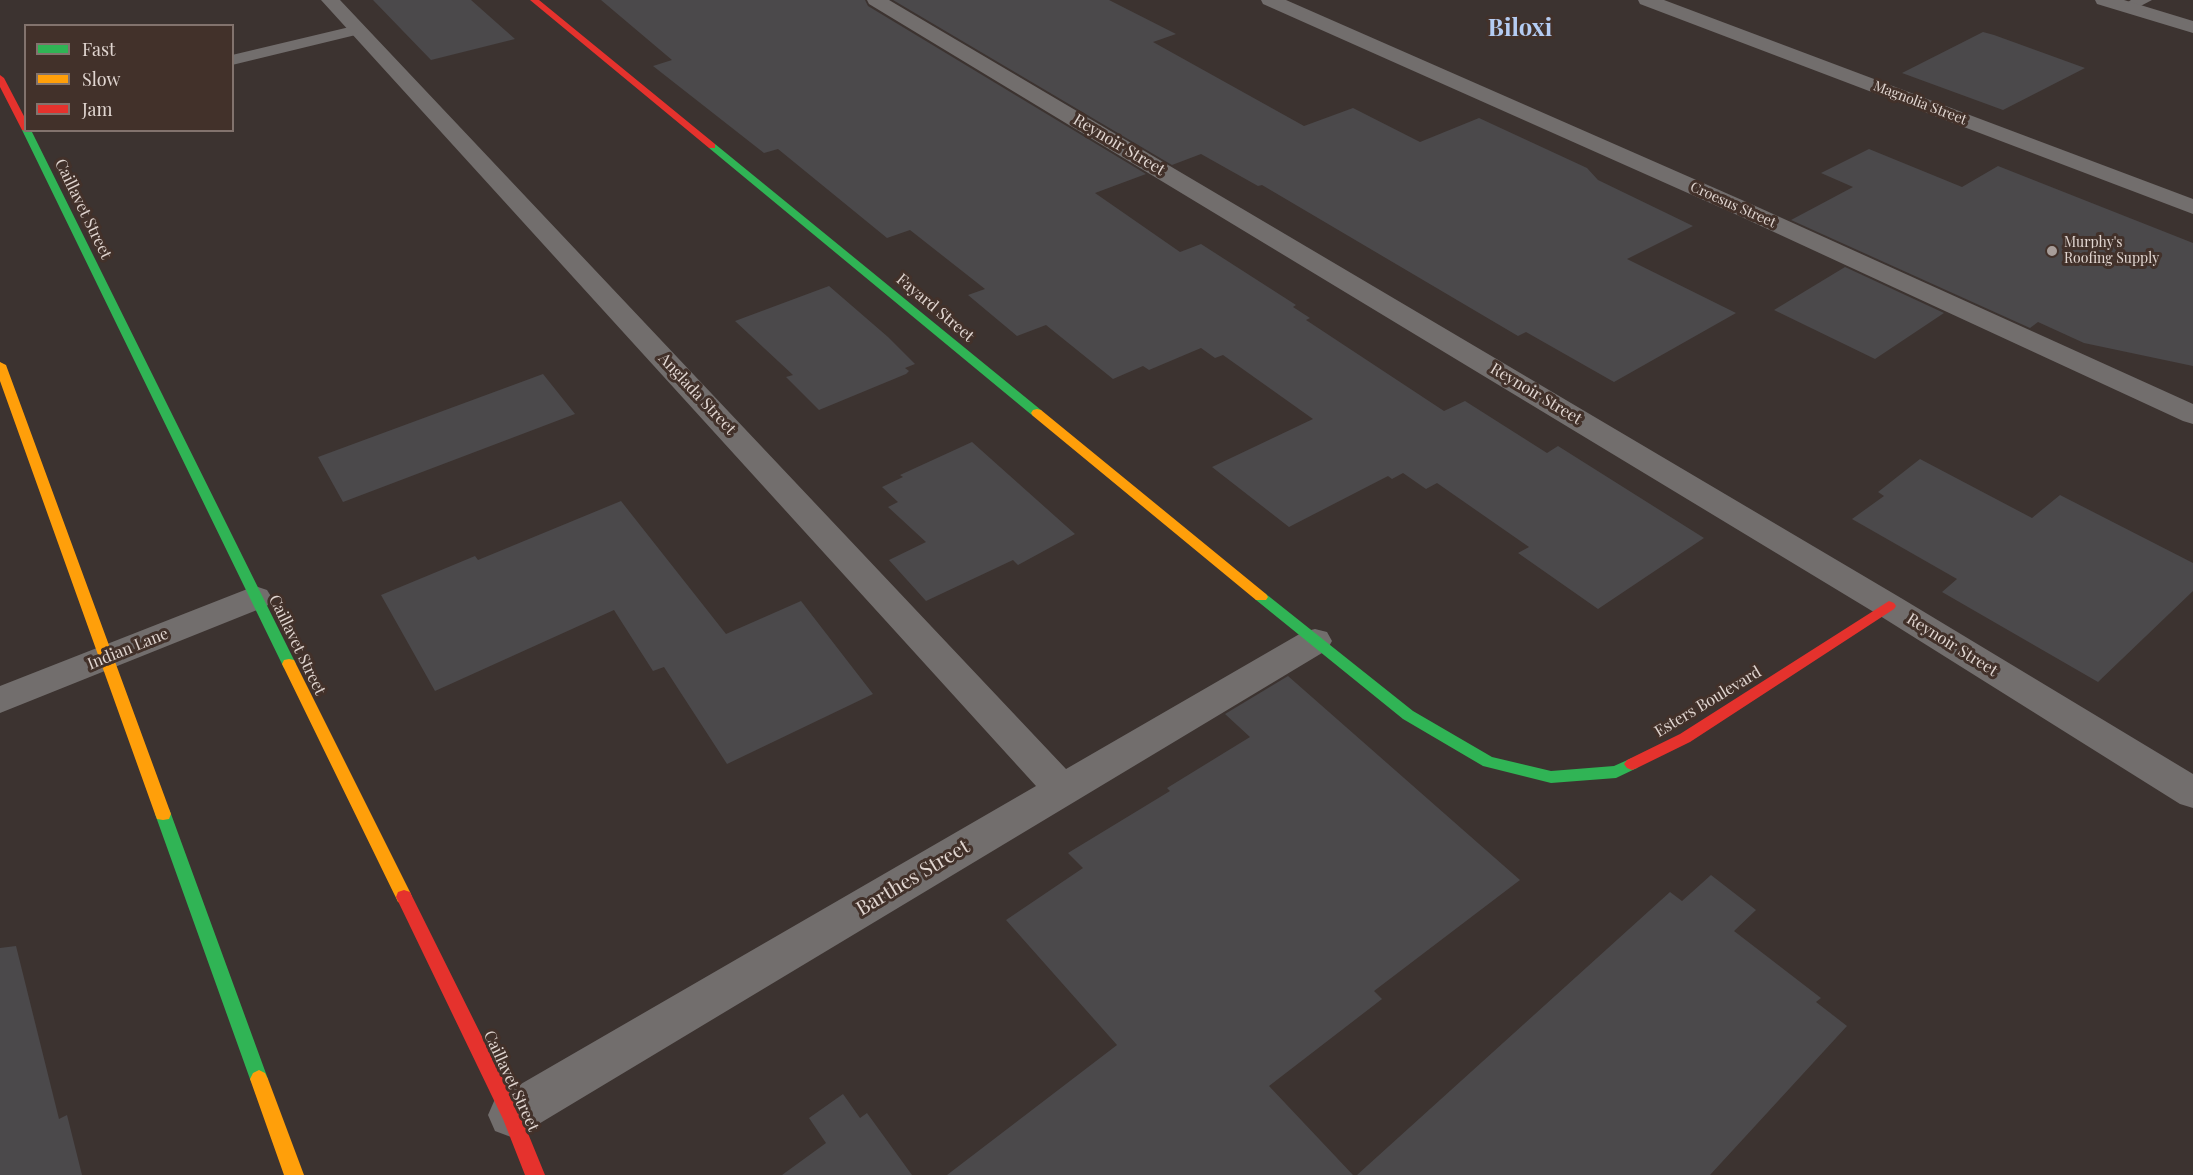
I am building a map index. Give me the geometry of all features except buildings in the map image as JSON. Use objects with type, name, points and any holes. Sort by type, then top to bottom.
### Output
[{"type":"main road","name":"Fayard Street","points":[[534,0],[1315,641]]},
{"type":"main road","name":"Caillavet Street","points":[[0,78],[22,112]]},
{"type":"main road","name":"Caillavet Street","points":[[27,132],[511,1115],[535,1175]]},
{"type":"main road","points":[[0,365],[294,1175]]},
{"type":"main road","name":"Esters Boulevard","points":[[1315,641],[1408,715],[1488,762],[1551,777],[1616,772],[1685,738],[1889,606]]},
{"type":"street","name":"Anglada Street","points":[[330,0],[1062,789]]},
{"type":"street","name":"Reynoir Street","points":[[876,0],[1889,606],[2193,793]]},
{"type":"street","name":"Croesus Street","points":[[1270,0],[1743,209],[2193,415]]},
{"type":"street","name":"Magnolia Street","points":[[1647,0],[2193,207]]},
{"type":"street","points":[[2104,0],[2136,4],[2193,27]]},
{"type":"street","name":"Indian Lane","points":[[0,700],[255,598]]},
{"type":"street","name":"Barthes Street","points":[[511,1115],[1315,641]]},
{"type":"lane","points":[[234,60],[358,30]]},
{"type":"traffic: fast","points":[[27,132],[289,664]]},
{"type":"traffic: fast","points":[[712,146],[1037,413]]},
{"type":"traffic: fast","points":[[1261,597],[1408,715],[1488,762],[1551,777],[1616,772],[1632,764]]},
{"type":"traffic: fast","points":[[163,814],[259,1079]]},
{"type":"traffic: slow","points":[[0,365],[163,814]]},
{"type":"traffic: slow","points":[[1037,413],[1261,597]]},
{"type":"traffic: slow","points":[[289,664],[404,897]]},
{"type":"traffic: slow","points":[[259,1079],[294,1175]]},
{"type":"traffic: jam","points":[[534,0],[712,146]]},
{"type":"traffic: jam","points":[[0,78],[24,126]]},
{"type":"traffic: jam","points":[[1632,764],[1685,738],[1889,606]]},
{"type":"traffic: jam","points":[[404,897],[511,1115],[535,1175]]},
{"type":"place","name":"Murphy's Roofing Supply","points":[[2052,251]]},
{"type":"district","name":"Biloxi","points":[[1520,29]]}]
